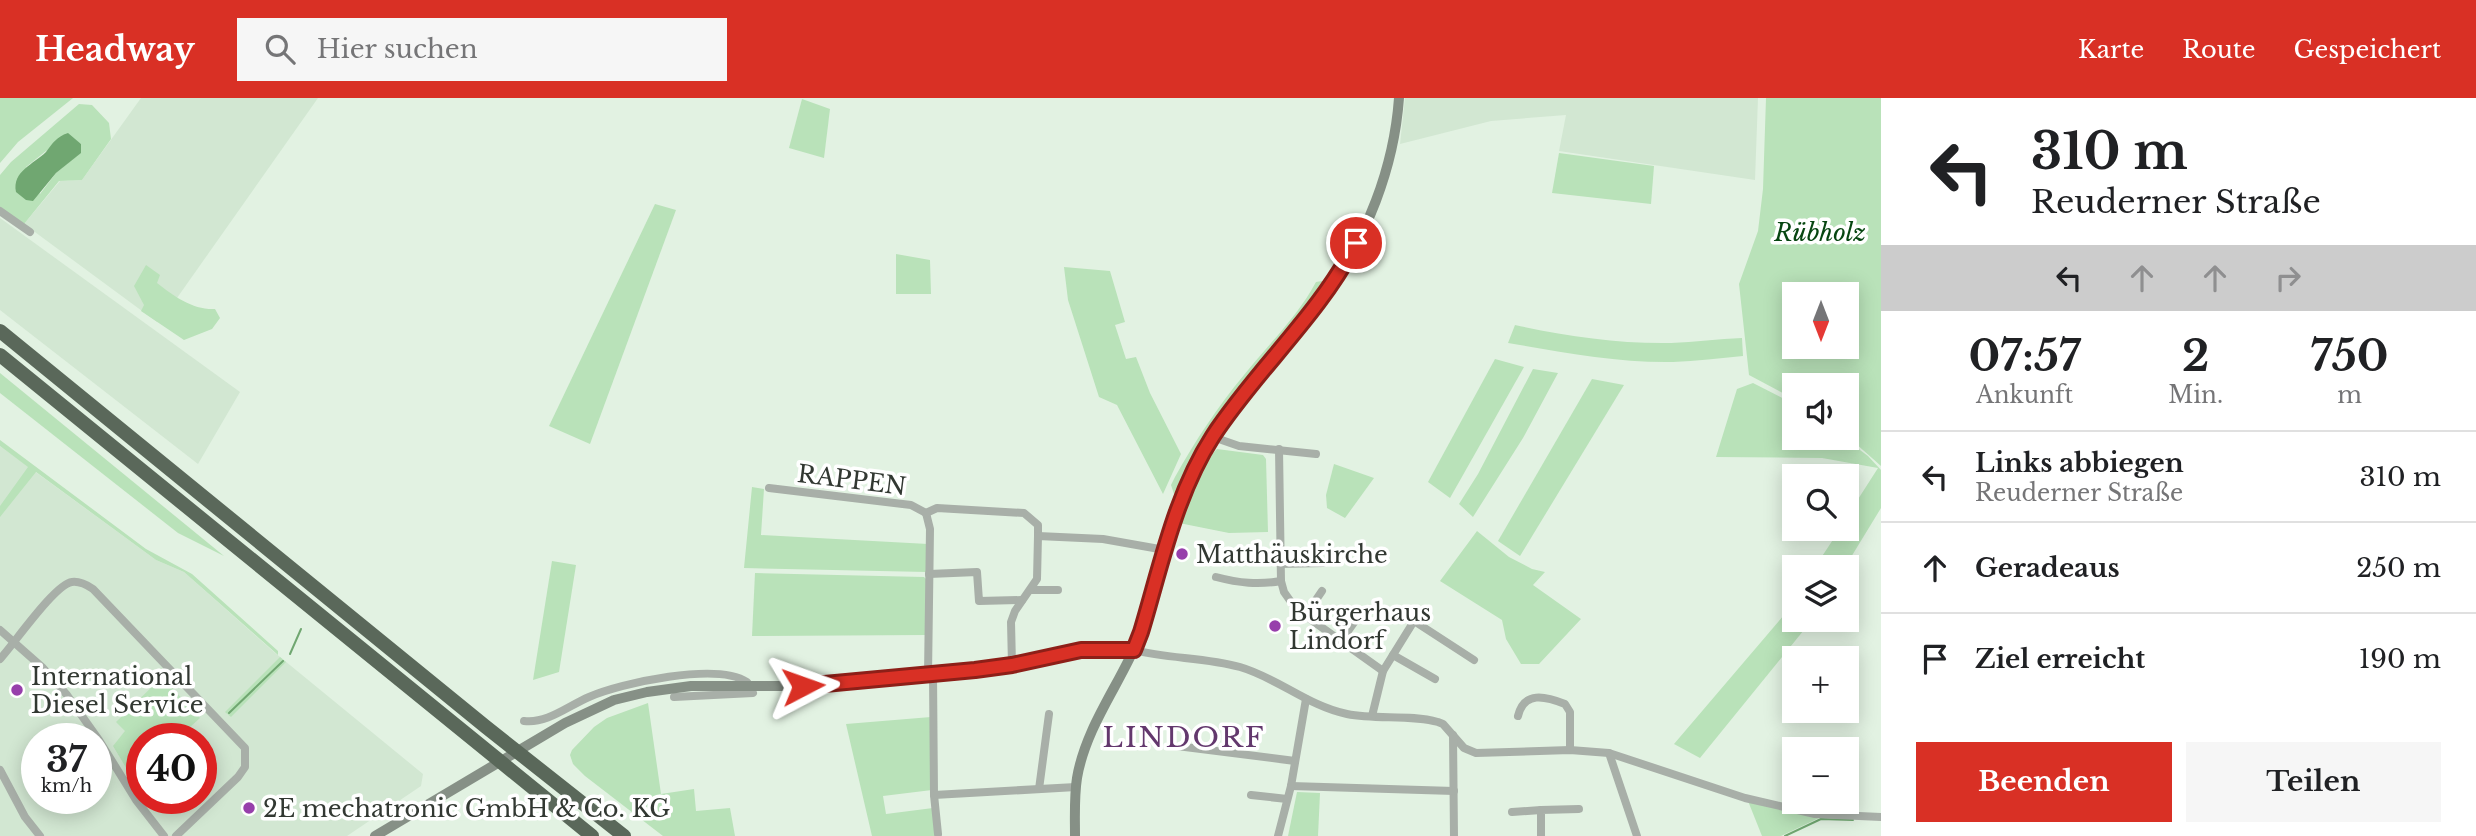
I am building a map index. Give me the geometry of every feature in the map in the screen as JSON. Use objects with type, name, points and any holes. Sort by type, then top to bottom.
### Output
[{"type":"highway","points":[[0,331],[539,770],[624,836]]},
{"type":"highway","points":[[0,355],[592,836]]},
{"type":"street","points":[[1075,836],[1076,787],[1084,752],[1141,632],[1165,550],[1192,474],[1213,436],[1236,404],[1317,305],[1349,257],[1374,206],[1383,180],[1396,127],[1399,98]]},
{"type":"street","points":[[0,211],[30,232]]},
{"type":"street","points":[[1213,436],[1239,446],[1316,454]]},
{"type":"street","points":[[1279,449],[1281,581],[1290,602],[1383,671]]},
{"type":"street","name":"RAPPEN","points":[[769,488],[911,505],[926,513],[937,508],[1024,513],[1038,525],[1038,536]]},
{"type":"street","points":[[926,513],[930,528],[934,795],[938,834]]},
{"type":"street","points":[[1012,665],[1011,622],[1037,579],[1038,536],[1103,539],[1165,550]]},
{"type":"street","points":[[1280,564],[1323,563]]},
{"type":"street","points":[[929,574],[977,572],[979,601],[1022,600]]},
{"type":"street","points":[[1216,577],[1241,583],[1264,584],[1281,581]]},
{"type":"street","points":[[0,659],[55,592],[71,582],[81,582],[93,589],[245,748],[245,767],[176,836]]},
{"type":"street","points":[[1031,590],[1058,590]]},
{"type":"street","points":[[1305,615],[1322,591]]},
{"type":"street","points":[[1341,641],[1360,614]]},
{"type":"street","points":[[1372,716],[1383,671],[1414,621],[1474,660]]},
{"type":"street","points":[[0,629],[42,667],[66,695],[99,740],[136,800],[164,836]]},
{"type":"street","points":[[375,836],[565,723],[614,700],[691,685],[826,685],[931,675],[1012,665],[1081,650],[1134,650],[1163,657],[1237,666],[1273,680],[1331,710],[1431,720],[1443,724],[1464,748],[1476,753],[1570,750],[1609,753],[1745,798],[1815,814],[1881,817]]},
{"type":"street","points":[[1393,655],[1435,679]]},
{"type":"street","points":[[524,721],[541,721],[601,692],[666,677],[734,675],[747,682],[753,694],[674,697]]},
{"type":"street","points":[[1278,836],[1306,699]]},
{"type":"street","points":[[1518,716],[1520,706],[1528,699],[1547,699],[1565,704],[1570,712],[1570,750]]},
{"type":"street","points":[[1039,789],[1049,714]]},
{"type":"street","points":[[1453,735],[1454,836]]},
{"type":"street","points":[[1177,746],[1295,761]]},
{"type":"street","points":[[1609,753],[1637,836]]},
{"type":"street","points":[[0,770],[25,817],[40,836]]},
{"type":"street","points":[[1290,786],[1454,791]]},
{"type":"street","points":[[934,795],[1076,787]]},
{"type":"street","points":[[1251,795],[1287,799]]},
{"type":"street","points":[[1512,812],[1579,809]]},
{"type":"street","points":[[1541,810],[1541,836]]},
{"type":"shaded area","points":[[141,98],[318,98],[177,298],[157,322],[24,224],[60,181],[82,180]]},
{"type":"shaded area","points":[[1405,98],[1758,98],[1755,180],[1559,151],[1566,115],[1491,121],[1400,144]]},
{"type":"shaded area","points":[[68,133],[81,144],[81,153],[56,173],[33,201],[26,200],[16,192],[17,179],[58,138]]},
{"type":"shaded area","points":[[0,218],[240,392],[198,464],[0,310]]},
{"type":"shaded area","points":[[0,446],[156,560],[184,572],[274,652],[423,774],[421,786],[347,836],[0,836]]},
{"type":"green space","points":[[0,98],[73,98],[18,142],[0,163]]},
{"type":"green space","name":"Rübholz","points":[[1766,98],[1881,98],[1881,466],[1859,447],[1859,373],[1782,373],[1782,393],[1749,375],[1739,284],[1758,231],[1763,189]]},
{"type":"green space","points":[[802,99],[830,109],[824,158],[789,148]]},
{"type":"green space","points":[[79,104],[92,105],[109,123],[111,139],[82,180],[59,181],[24,224],[0,207],[0,175],[11,162]],"holes":[[[74,139],[81,144],[80,153],[56,173],[40,194],[26,167],[46,151]]]},
{"type":"green space","points":[[1559,153],[1654,166],[1651,204],[1552,193]]},
{"type":"green space","points":[[655,204],[676,210],[590,444],[549,426]]},
{"type":"green space","points":[[896,254],[930,260],[931,294],[896,294]]},
{"type":"green space","points":[[146,265],[160,275],[157,283],[177,298],[192,305],[215,309],[220,318],[212,329],[184,340],[141,311],[144,305],[134,286]]},
{"type":"green space","points":[[1064,267],[1110,271],[1125,322],[1115,325],[1126,359],[1136,357],[1150,393],[1181,454],[1163,494],[1117,405],[1099,397],[1068,300]]},
{"type":"green space","points":[[1322,281],[1325,287],[1192,465],[1179,493],[1174,494],[1171,485],[1175,477],[1216,411],[1292,318],[1316,282]]},
{"type":"green space","points":[[1515,325],[1612,341],[1671,343],[1742,338],[1743,356],[1673,362],[1590,356],[1508,343]]},
{"type":"green space","points":[[1495,359],[1524,367],[1450,498],[1428,482]]},
{"type":"green space","points":[[1533,369],[1558,373],[1523,438],[1473,517],[1459,504],[1478,474]]},
{"type":"green space","points":[[0,373],[224,556],[178,533],[0,393]]},
{"type":"green space","points":[[1592,379],[1624,385],[1520,556],[1498,541]]},
{"type":"green space","points":[[1753,383],[1782,398],[1782,450],[1859,449],[1881,470],[1881,508],[1852,555],[1823,555],[1832,541],[1859,541],[1859,498],[1878,468],[1822,458],[1716,457],[1737,389]]},
{"type":"green space","points":[[0,440],[146,549],[192,574],[278,651],[278,655],[184,572],[156,560],[36,472],[0,517],[0,506],[28,467],[0,446]]},
{"type":"green space","points":[[1217,449],[1263,455],[1266,459],[1268,532],[1229,533],[1179,523],[1208,458]]},
{"type":"green space","points":[[1334,464],[1374,478],[1345,518],[1327,508],[1326,495]]},
{"type":"green space","points":[[752,487],[764,489],[761,535],[928,544],[927,572],[744,568]]},
{"type":"green space","points":[[1477,531],[1509,557],[1532,569],[1545,572],[1533,585],[1581,619],[1539,664],[1521,664],[1506,639],[1502,620],[1440,581]]},
{"type":"green space","points":[[552,561],[576,565],[559,672],[533,680]]},
{"type":"green space","points":[[755,573],[924,577],[927,580],[926,635],[752,636]]},
{"type":"green space","points":[[1782,617],[1782,632],[1802,632],[1791,646],[1782,646],[1782,657],[1700,758],[1674,744]]},
{"type":"green space","points":[[280,657],[286,662],[231,717],[225,712]]},
{"type":"green space","points":[[162,677],[200,718],[194,723],[126,723],[126,768],[113,746],[125,731],[116,722]]},
{"type":"green space","points":[[648,703],[661,794],[694,789],[696,811],[730,808],[735,836],[663,836],[573,764],[570,755],[572,750],[594,727],[607,718]]},
{"type":"green space","points":[[931,717],[932,790],[883,796],[886,814],[933,808],[935,836],[872,836],[846,724]]},
{"type":"green space","points":[[1297,792],[1320,793],[1318,836],[1288,836]]},
{"type":"green space","points":[[1748,801],[1782,809],[1782,814],[1802,814],[1819,818],[1781,836],[1762,836]]},
{"type":"waterway","points":[[290,654],[301,629]]},
{"type":"waterway","points":[[229,713],[283,661]]},
{"type":"waterway","points":[[1785,836],[1821,819],[1853,820]]},
{"type":"place","name":"Matthäuskirche","points":[[1182,554]]},
{"type":"place","name":"Bürgerhaus Lindorf","points":[[1275,626]]},
{"type":"place","name":"International Diesel Service","points":[[17,690]]},
{"type":"place","name":"2E mechatronic GmbH & Co. KG","points":[[249,808]]},
{"type":"district","name":"LINDORF","points":[[1184,737]]},
{"type":"route","points":[[803,686],[975,670],[1081,650],[1134,650],[1175,517],[1200,458],[1236,404],[1325,294],[1356,243]]}]
